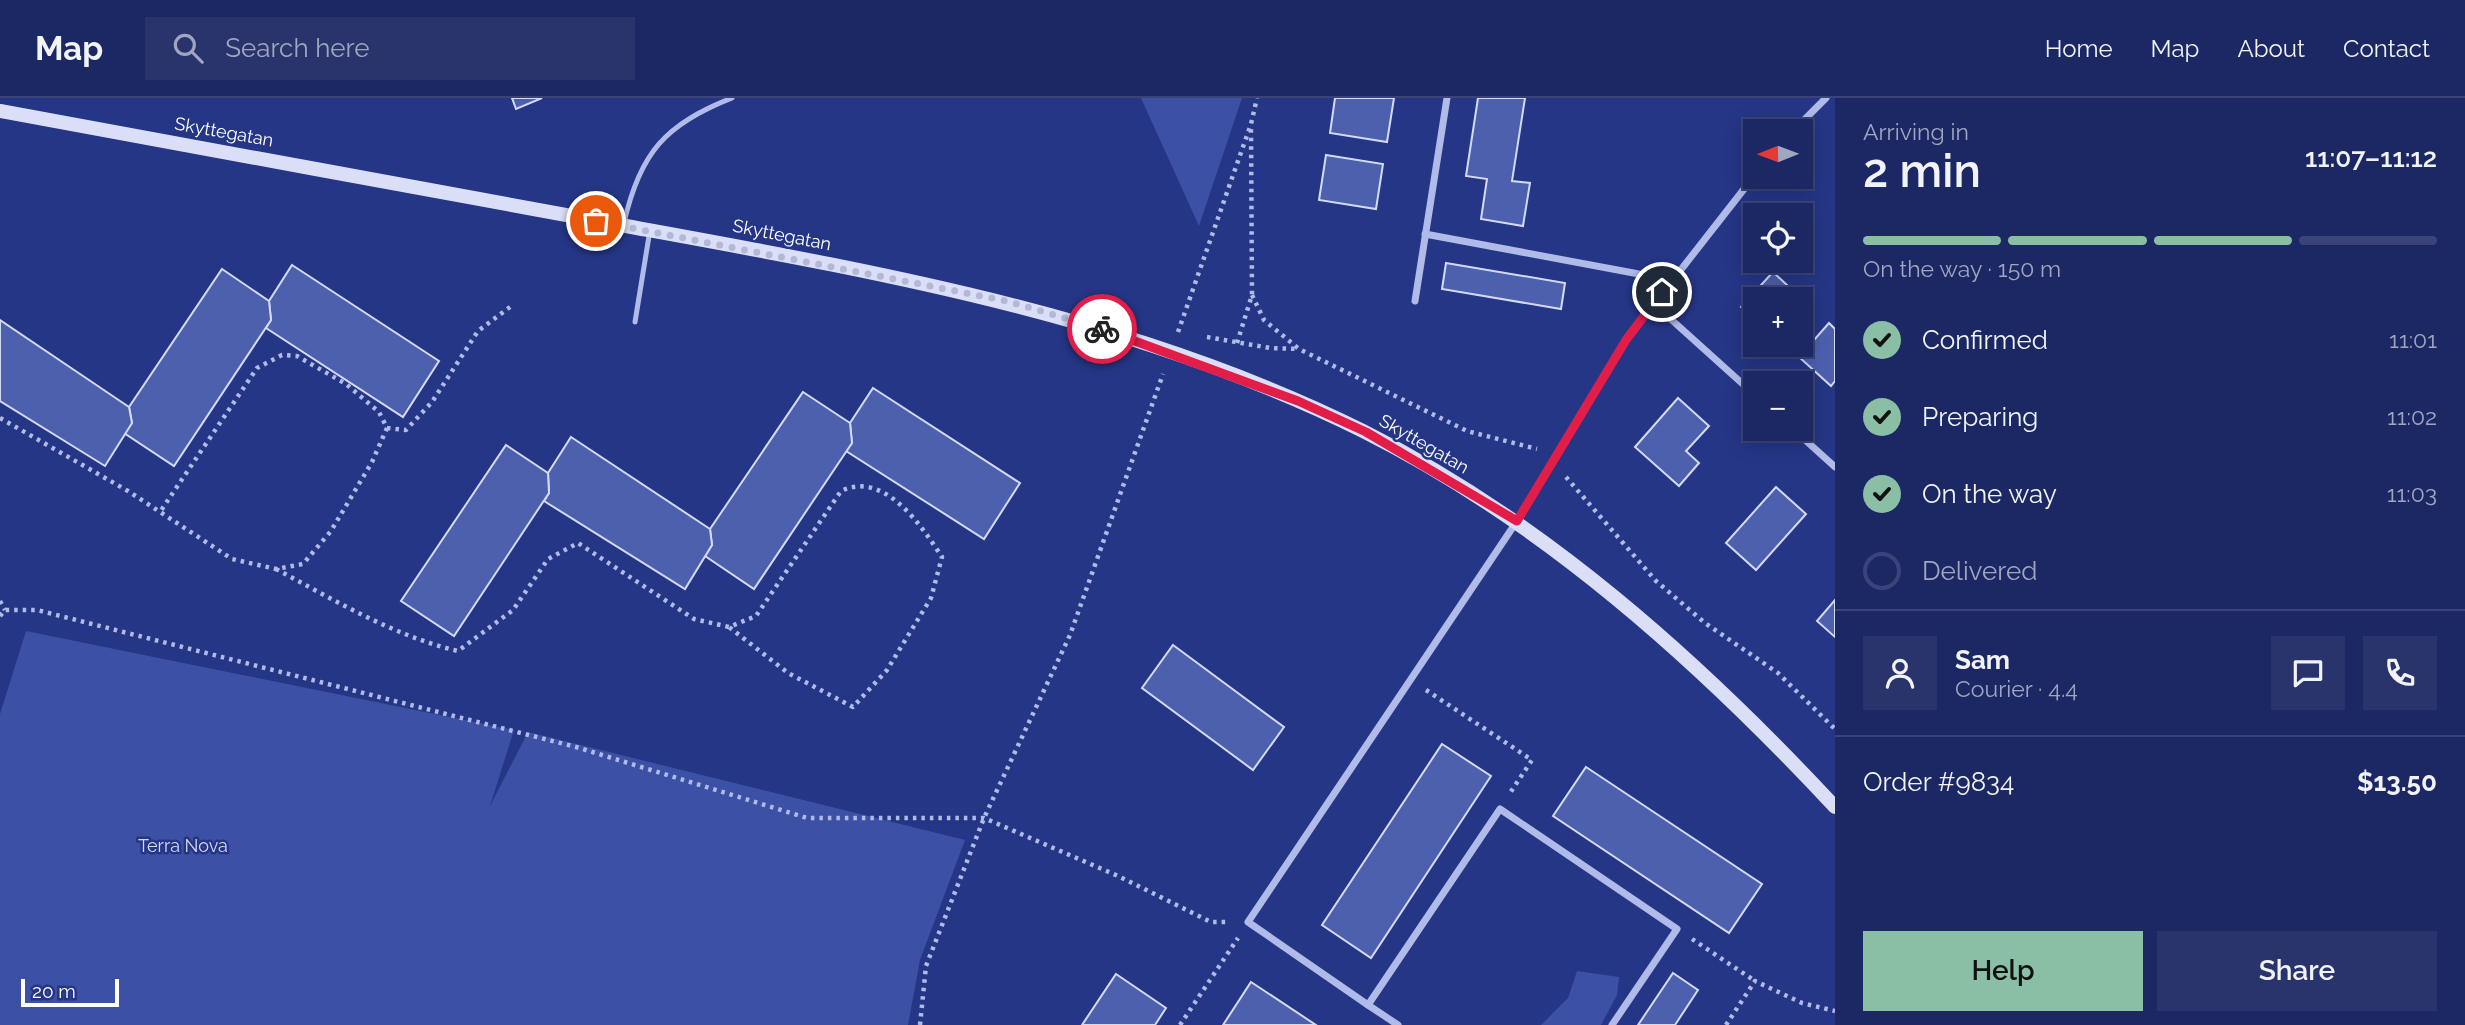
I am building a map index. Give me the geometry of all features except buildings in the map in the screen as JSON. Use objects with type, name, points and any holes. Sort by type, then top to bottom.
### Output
[{"type":"street","points":[[1415,301],[1447,98]]},
{"type":"street","points":[[1805,119],[1826,98]]},
{"type":"street","name":"Skyttegatan","points":[[0,111],[650,230],[1007,301],[1135,338],[1298,401],[1366,432],[1517,521],[1671,646],[1787,755],[1835,807]]},
{"type":"street","points":[[1398,1025],[1248,922],[1517,521],[1626,340],[1744,189]]},
{"type":"street","points":[[1425,234],[1671,281]]},
{"type":"street","points":[[1654,304],[1743,384]]},
{"type":"street","points":[[1806,441],[1835,467]]},
{"type":"street","points":[[1368,1004],[1500,808],[1677,929],[1612,1025]]},
{"type":"lane","points":[[623,226],[632,188],[659,141],[693,113],[732,98]]},
{"type":"lane","points":[[635,322],[650,230]]},
{"type":"path","points":[[1176,337],[1251,124],[1257,98]]},
{"type":"path","points":[[1237,343],[1252,295],[1251,124]]},
{"type":"path","points":[[1252,295],[1264,320],[1299,349],[1468,431],[1534,447],[1598,511],[1656,581],[1705,623],[1778,673],[1835,729]]},
{"type":"path","points":[[387,428],[407,430],[432,402],[478,331],[513,304]]},
{"type":"path","points":[[1211,338],[1299,349]]},
{"type":"path","points":[[160,512],[257,368],[282,355],[297,356],[346,384],[379,412],[387,428],[372,463],[331,531],[303,564],[276,569]]},
{"type":"path","points":[[920,1025],[926,966],[984,818],[1070,635],[1167,363]]},
{"type":"path","points":[[0,418],[160,512],[232,559],[276,569],[356,612],[436,646],[458,651],[513,610],[548,559],[578,543],[694,620],[729,627],[788,673],[853,707],[887,670],[931,598],[942,557],[924,529],[882,490],[855,484],[841,491],[755,616],[729,627]]},
{"type":"path","points":[[0,601],[5,610]]},
{"type":"path","points":[[5,610],[37,610],[576,747],[807,818],[984,818],[1118,876],[1211,922],[1248,922]]},
{"type":"path","points":[[0,616],[5,610]]},
{"type":"path","points":[[1411,680],[1532,760],[1500,808]]},
{"type":"path","points":[[1180,1025],[1248,922]]},
{"type":"path","points":[[1677,929],[1755,981],[1802,1003],[1835,1010]]},
{"type":"path","points":[[1726,1025],[1755,981]]},
{"type":"green space","points":[[1141,98],[1242,98],[1199,226]]},
{"type":"green space","name":"Terra Nova","points":[[26,631],[514,730],[490,806],[528,732],[965,840],[920,960],[908,1025],[0,1025],[0,714]]},
{"type":"green space","points":[[1577,971],[1619,977],[1617,995],[1601,1025],[1541,1025],[1568,998]]},
{"type":"way so far","points":[[596,221],[823,263],[1007,301],[1102,329]]},
{"type":"route","points":[[1102,329],[1135,338],[1298,401],[1366,432],[1517,521],[1626,340],[1662,292]]}]
